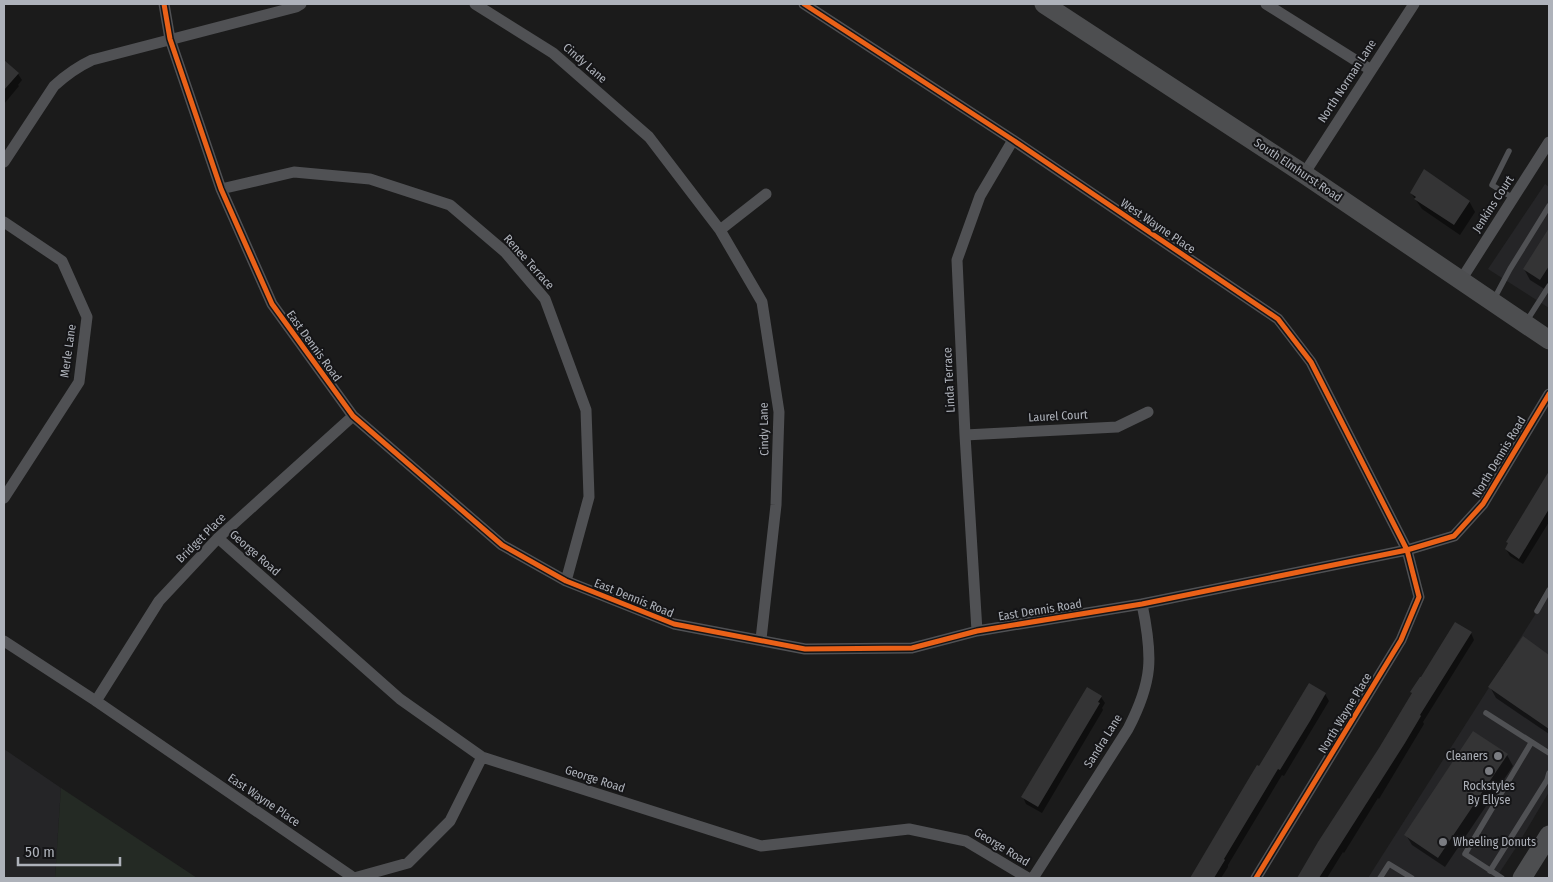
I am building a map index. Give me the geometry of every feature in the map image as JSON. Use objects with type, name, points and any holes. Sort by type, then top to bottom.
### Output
[{"type":"main road","name":"South Elmhurst Road","points":[[1044,4],[1304,174],[1549,340]]},
{"type":"main road","points":[[1524,878],[1549,835]]},
{"type":"street","name":"East Dennis Road","points":[[164,4],[170,39],[221,189],[272,304],[353,416],[502,545],[566,581],[674,624],[806,649],[912,648],[977,631],[1142,604],[1407,550]]},
{"type":"street","points":[[4,162],[51,91],[64,77],[76,68],[92,60],[296,7],[301,4]]},
{"type":"street","name":"Cindy Lane","points":[[475,4],[554,54],[649,137],[720,230],[762,302],[780,412],[776,505],[760,639]]},
{"type":"street","name":"West Wayne Place","points":[[804,4],[1013,140],[1278,319],[1311,362],[1407,550]]},
{"type":"street","points":[[1266,4],[1370,70]]},
{"type":"street","name":"North Norman Lane","points":[[1304,174],[1414,4]]},
{"type":"street","name":"Linda Terrace","points":[[977,631],[957,260],[980,196],[1013,140]]},
{"type":"street","name":"Jenkins Court","points":[[1461,280],[1549,142]]},
{"type":"street","name":"Renee Terrace","points":[[221,189],[294,172],[370,178],[450,205],[505,252],[545,299],[586,410],[589,497],[566,581]]},
{"type":"street","points":[[720,230],[766,194]]},
{"type":"street","name":"Merle Lane","points":[[4,222],[62,261],[87,317],[80,382],[4,498]]},
{"type":"street","name":"North Dennis Road","points":[[1407,550],[1454,536],[1483,504],[1549,394]]},
{"type":"street","name":"Laurel Court","points":[[965,435],[1117,427],[1148,412]]},
{"type":"street","name":"Bridget Place","points":[[96,701],[160,601],[218,538],[353,416]]},
{"type":"street","name":"George Road","points":[[218,538],[400,699],[482,757],[761,846],[909,829],[966,841],[1028,878]]},
{"type":"street","name":"North Wayne Place","points":[[1256,878],[1402,640],[1419,597],[1407,550]]},
{"type":"street","name":"Sandra Lane","points":[[1033,878],[1128,729],[1141,704],[1150,656],[1149,639],[1142,604]]},
{"type":"street","name":"East Wayne Place","points":[[4,641],[96,701],[354,878],[408,863],[450,821],[482,757]]},
{"type":"lane","points":[[1509,151],[1492,185],[1513,198]]},
{"type":"lane","points":[[1493,302],[1510,269],[1549,206]]},
{"type":"lane","points":[[1525,324],[1549,286]]},
{"type":"lane","points":[[1537,611],[1549,590]]},
{"type":"lane","points":[[1486,713],[1549,753]]},
{"type":"lane","points":[[1502,878],[1465,854],[1531,743]]},
{"type":"lane","points":[[1490,871],[1547,780],[1549,773]]},
{"type":"lane","points":[[1380,878],[1389,864],[1412,878]]},
{"type":"shaded area","points":[[1545,184],[1549,187],[1549,308],[1488,269]]},
{"type":"shaded area","points":[[1549,593],[1549,792],[1517,846],[1496,878],[1368,878]]},
{"type":"shaded area","points":[[4,749],[61,788],[55,878],[4,878]]},
{"type":"shaded area","points":[[61,788],[197,878],[55,878]]},
{"type":"building","points":[[4,60],[19,73],[4,90]]},
{"type":"building","points":[[1424,169],[1470,201],[1454,225],[1414,199],[1416,197],[1410,193]]},
{"type":"building","points":[[1549,228],[1549,266],[1540,280],[1523,269]]},
{"type":"building","points":[[1549,471],[1549,509],[1519,559],[1505,549],[1508,543],[1506,542]]},
{"type":"building","points":[[1455,622],[1472,632],[1420,715],[1405,743],[1319,878],[1297,878],[1379,748],[1412,693],[1410,692]]},
{"type":"building","points":[[1523,636],[1549,655],[1549,729],[1488,687]]},
{"type":"building","points":[[1309,683],[1326,693],[1310,721],[1280,770],[1278,769],[1214,878],[1190,878],[1257,765],[1259,766]]},
{"type":"building","points":[[1087,687],[1102,696],[1098,702],[1100,703],[1038,807],[1021,797]]},
{"type":"building","points":[[1473,731],[1508,754],[1438,858],[1404,835]]},
{"type":"cycle path","points":[[164,4],[170,39],[221,189],[272,304],[353,416],[502,545],[566,581],[674,624],[805,649],[912,648],[977,631],[1142,604],[1407,550],[1454,536],[1483,504],[1549,394]]},
{"type":"cycle path","points":[[804,4],[1013,140],[1278,319],[1311,362],[1407,550],[1419,597],[1401,640],[1256,878]]},
{"type":"place","name":"Cleaners","points":[[1498,756]]},
{"type":"place","name":"Rockstyles By Ellyse","points":[[1489,771]]},
{"type":"place","name":"Wheeling Donuts","points":[[1443,842]]}]
